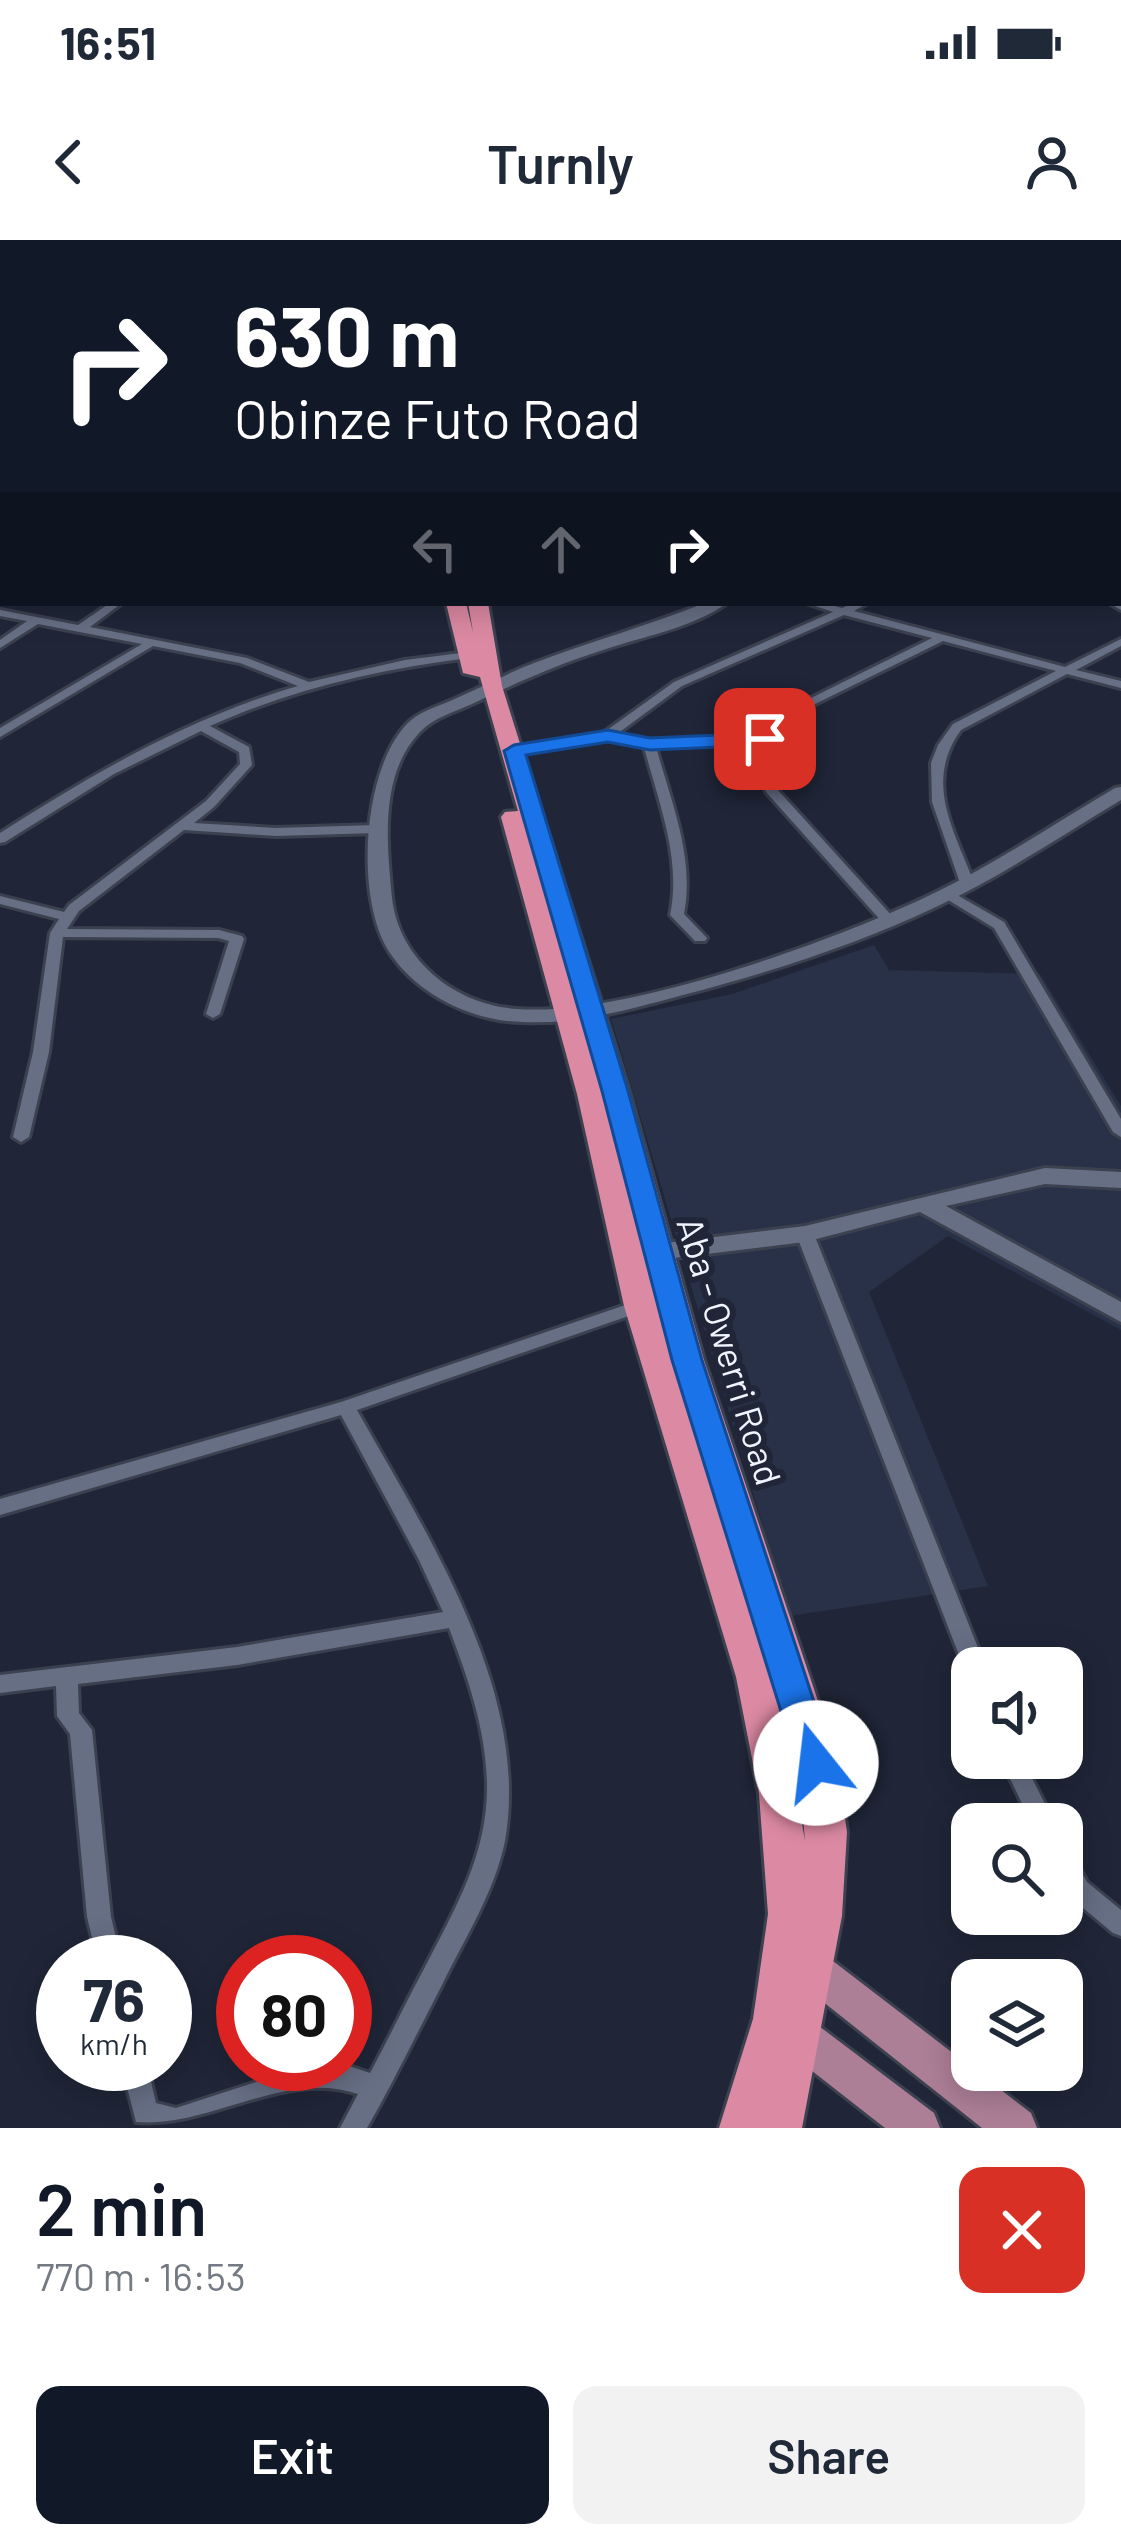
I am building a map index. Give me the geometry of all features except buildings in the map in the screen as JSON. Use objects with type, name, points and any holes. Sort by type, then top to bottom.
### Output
[{"type":"highway","points":[[457,606],[514,751],[641,1254],[640,1306],[756,1626],[756,1677],[780,1795],[790,1914],[799,1959],[778,2128]]},
{"type":"highway","points":[[478,606],[481,673],[580,1013]]},
{"type":"highway","name":"Aba - Owerri Road","points":[[641,1254],[756,1626]]},
{"type":"highway","points":[[743,2128],[788,2026]]},
{"type":"main road","points":[[799,1959],[1016,2128]]},
{"type":"main road","points":[[788,2026],[919,2128]]},
{"type":"street","points":[[81,628],[113,606]]},
{"type":"street","points":[[0,839],[149,747],[306,685],[388,663],[481,673],[543,661],[636,635],[711,606]]},
{"type":"street","points":[[818,606],[1121,685]]},
{"type":"street","points":[[608,736],[678,684],[856,606]]},
{"type":"street","points":[[0,613],[263,665],[306,685]]},
{"type":"street","points":[[0,646],[36,620]]},
{"type":"street","points":[[514,751],[608,736],[650,744],[765,739],[801,707],[939,639]]},
{"type":"street","points":[[0,734],[154,641]]},
{"type":"street","points":[[966,880],[933,789],[941,744],[957,727],[1121,642]]},
{"type":"street","points":[[543,661],[481,673],[412,728],[386,782],[376,829],[386,925],[396,950],[423,976],[475,1008],[517,1016],[580,1013],[749,970],[888,920],[1121,792]]},
{"type":"street","points":[[21,1137],[58,933],[67,916],[183,826],[246,765],[245,750],[199,725]]},
{"type":"street","points":[[765,739],[762,767],[770,789],[888,920]]},
{"type":"street","points":[[650,744],[678,852],[682,890],[677,915],[700,938]]},
{"type":"street","points":[[183,826],[276,832],[376,829]]},
{"type":"street","points":[[945,892],[999,925],[1121,1132]]},
{"type":"street","points":[[0,900],[67,916]]},
{"type":"street","points":[[58,933],[237,938],[213,1014]]},
{"type":"street","points":[[641,1254],[805,1234],[1045,1176],[1121,1180]]},
{"type":"street","points":[[922,1203],[1121,1312]]},
{"type":"street","points":[[805,1234],[967,1647]]},
{"type":"street","points":[[0,1507],[346,1407],[640,1306]]},
{"type":"street","points":[[346,1407],[446,1591],[493,1726],[499,1780],[495,1836],[482,1881],[353,2128]]},
{"type":"street","points":[[0,1684],[237,1656],[456,1618]]},
{"type":"street","points":[[67,1677],[68,1716],[81,1730],[103,1935]]},
{"type":"street","points":[[1083,1893],[1121,1924]]},
{"type":"street","points":[[140,2091],[145,2113],[176,2120],[311,2077],[338,2075],[376,2088]]},
{"type":"shaded area","points":[[874,945],[889,970],[1040,974],[1121,1106],[1121,1330],[948,1236],[869,1292],[988,1586],[790,1616],[611,1019],[732,994]]},
{"type":"route","points":[[765,739],[650,744],[608,736],[514,751],[615,1091],[687,1360],[816,1763]]}]
